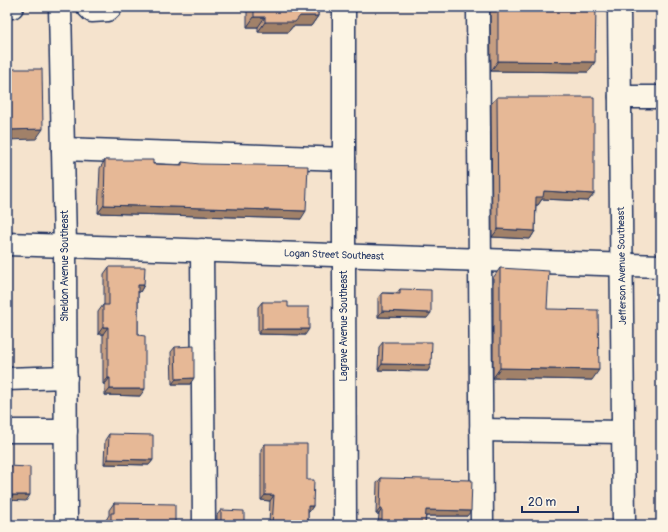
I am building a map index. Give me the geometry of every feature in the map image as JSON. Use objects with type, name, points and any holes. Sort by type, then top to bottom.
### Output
[{"type":"street","points":[[7,7],[12,7]]},
{"type":"street","name":"Sheldon Avenue Southeast","points":[[60,7],[65,246],[66,525]]},
{"type":"street","points":[[88,7],[92,11],[108,10],[111,7]]},
{"type":"street","name":"Lagrave Avenue Southeast","points":[[344,7],[345,525]]},
{"type":"street","points":[[478,7],[482,525]]},
{"type":"street","name":"Jefferson Avenue Southeast","points":[[619,7],[624,525]]},
{"type":"street","points":[[620,97],[661,97]]},
{"type":"street","points":[[63,148],[344,159]]},
{"type":"street","name":"Logan Street Southeast","points":[[7,244],[622,266],[661,266]]},
{"type":"street","points":[[202,250],[204,525]]},
{"type":"street","points":[[7,379],[66,377]]},
{"type":"street","points":[[481,430],[623,432]]},
{"type":"street","points":[[7,431],[66,431]]},
{"type":"building","points":[[254,7],[318,7],[318,16],[300,16],[295,22],[265,22],[265,17],[254,17]]},
{"type":"building","points":[[498,7],[596,7],[595,62],[498,61]]},
{"type":"building","points":[[7,69],[42,69],[43,129],[7,130]]},
{"type":"building","points":[[497,97],[594,97],[594,194],[544,191],[543,197],[536,197],[535,231],[498,229]]},
{"type":"building","points":[[105,160],[153,160],[153,164],[182,165],[182,162],[200,164],[308,166],[306,211],[104,205]]},
{"type":"building","points":[[109,267],[145,267],[144,285],[138,285],[138,335],[145,336],[145,389],[110,389],[110,378],[108,378],[108,327],[103,327],[103,305],[109,305]]},
{"type":"building","points":[[500,268],[549,271],[547,309],[598,310],[599,370],[500,368]]},
{"type":"building","points":[[7,280],[9,280],[9,349],[7,349]]},
{"type":"building","points":[[400,289],[431,290],[431,313],[382,311],[382,293],[400,294]]},
{"type":"building","points":[[262,302],[288,302],[288,307],[309,307],[309,329],[262,329]]},
{"type":"building","points":[[383,342],[432,342],[431,365],[382,364]]},
{"type":"building","points":[[194,346],[194,378],[176,379],[175,347]]},
{"type":"building","points":[[109,434],[153,435],[153,460],[108,459]]},
{"type":"building","points":[[265,444],[307,444],[307,480],[314,480],[313,506],[308,506],[308,525],[272,525],[274,495],[265,495]]},
{"type":"building","points":[[7,466],[30,467],[30,495],[7,495]]},
{"type":"building","points":[[381,478],[472,480],[471,511],[426,510],[425,525],[382,525],[382,509],[380,509]]},
{"type":"building","points":[[114,503],[175,504],[175,525],[111,525],[111,513],[114,513]]},
{"type":"building","points":[[221,510],[244,511],[244,525],[221,525]]}]
